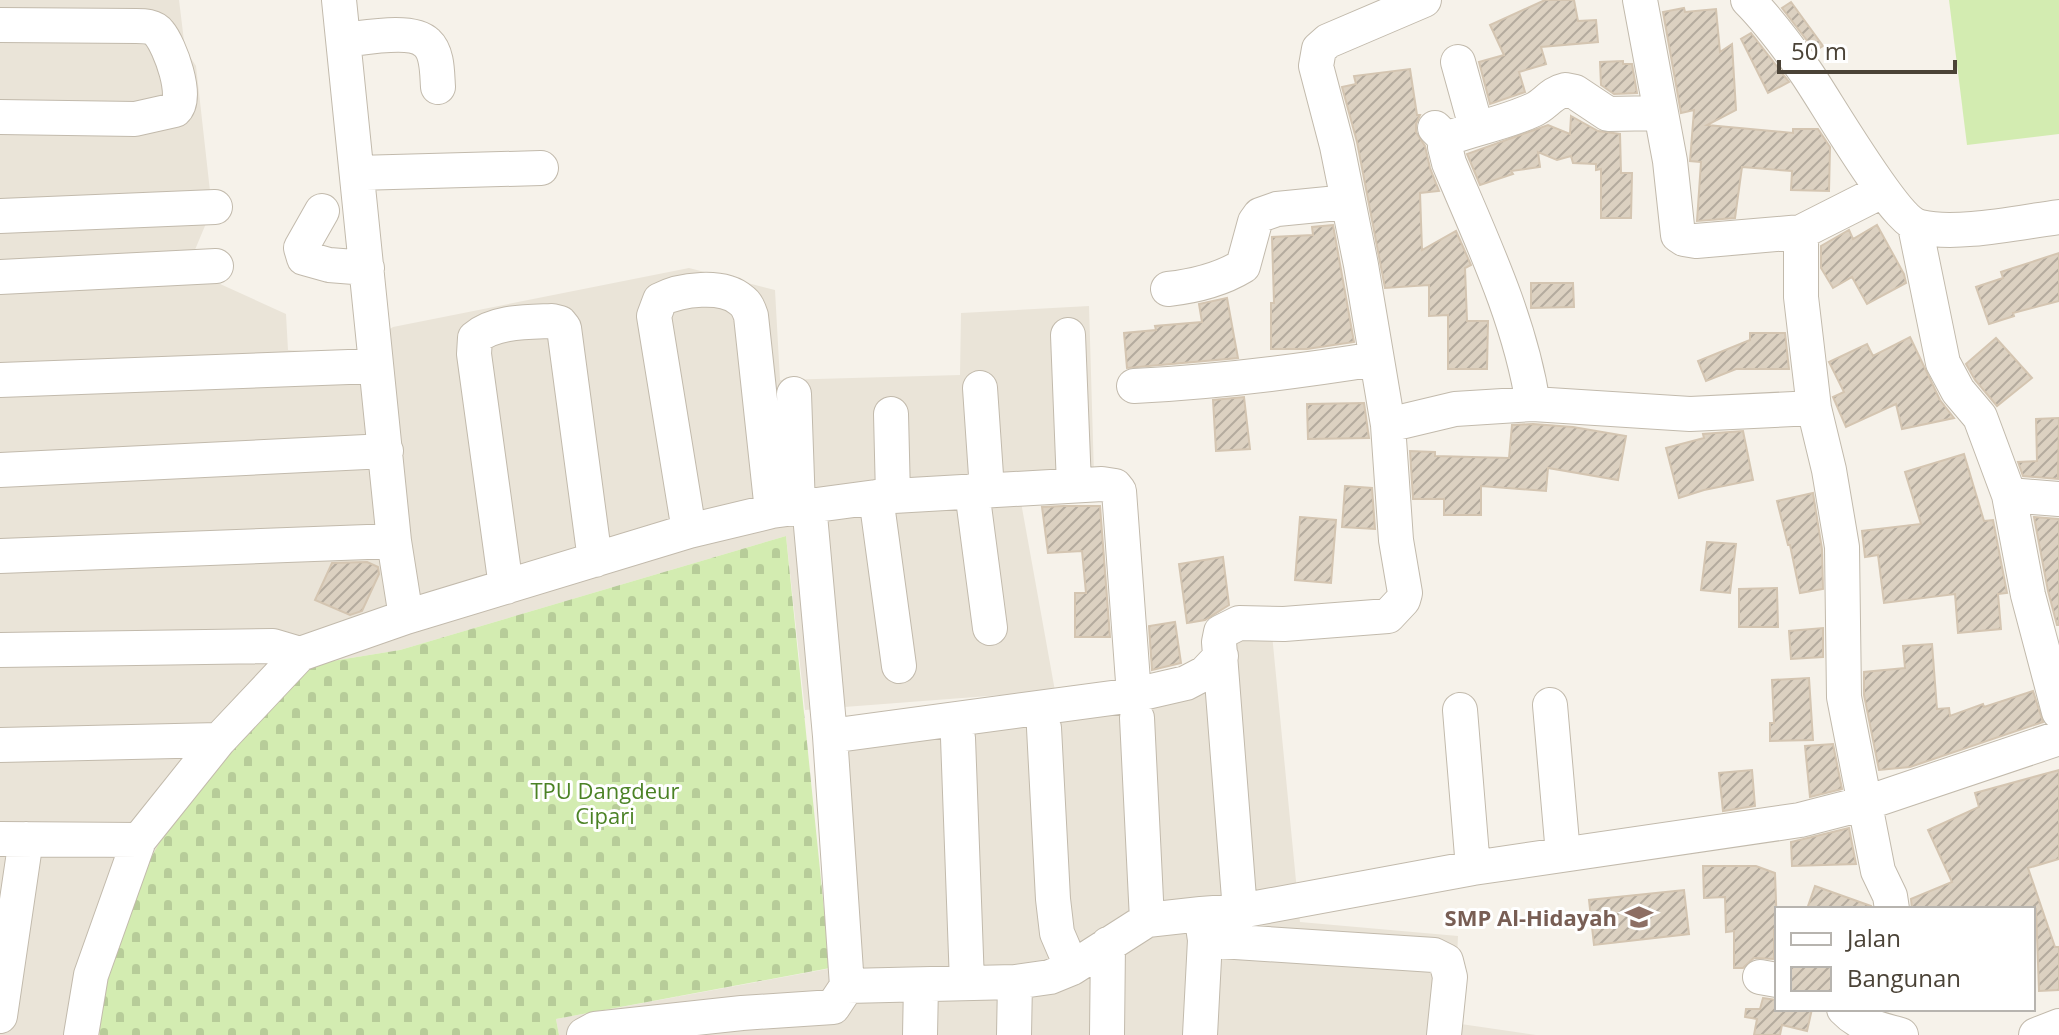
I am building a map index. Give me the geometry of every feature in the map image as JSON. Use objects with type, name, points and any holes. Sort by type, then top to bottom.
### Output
[{"type":"street","points":[[339,0],[394,541],[406,617]]},
{"type":"street","points":[[1240,911],[1219,642],[1221,632],[1239,623],[1284,624],[1388,616],[1403,600],[1405,593],[1397,551],[1388,425],[1348,202],[1316,66],[1319,49],[1340,36],[1424,0]]},
{"type":"street","points":[[1640,0],[1670,161],[1678,235],[1684,239],[1707,240],[1801,232],[1882,191]]},
{"type":"street","points":[[1748,0],[1806,73],[1882,191],[1915,226],[1943,363],[1958,391],[1980,417],[2009,495],[2028,595],[2059,712]]},
{"type":"street","points":[[0,25],[153,28],[159,33],[168,52],[181,88],[181,98],[180,106],[175,110],[135,119],[0,117]]},
{"type":"street","points":[[344,40],[403,35],[427,43],[432,51],[438,87]]},
{"type":"street","points":[[1458,62],[1452,131],[1445,147],[1527,362],[1533,404]]},
{"type":"street","points":[[1452,131],[1516,117],[1538,108],[1547,99],[1565,90],[1575,92],[1608,114],[1661,113]]},
{"type":"street","points":[[357,173],[541,168]]},
{"type":"street","points":[[1168,289],[1192,286],[1229,275],[1243,266],[1255,222],[1260,215],[1277,209],[1348,202]]},
{"type":"street","points":[[0,216],[215,207]]},
{"type":"street","points":[[322,211],[301,248],[304,258],[329,265],[367,268]]},
{"type":"street","points":[[1915,226],[1938,229],[1992,226],[2059,217]]},
{"type":"street","points":[[1801,232],[1801,297],[1814,408],[1829,470],[1842,547],[1844,697],[1878,871],[1892,907]]},
{"type":"street","points":[[0,277],[216,266]]},
{"type":"street","points":[[689,531],[654,316],[660,300],[678,292],[716,291],[734,295],[747,306],[751,316],[793,507],[830,736],[837,1009]]},
{"type":"street","points":[[506,587],[474,354],[475,338],[495,328],[552,321],[564,328],[595,560]]},
{"type":"street","points":[[1068,335],[1074,485]]},
{"type":"street","points":[[1134,386],[1213,382],[1376,359]]},
{"type":"street","points":[[0,380],[376,366]]},
{"type":"street","points":[[980,388],[980,490],[990,628]]},
{"type":"street","points":[[793,507],[794,394]]},
{"type":"street","points":[[1388,425],[1455,409],[1533,404],[1690,414],[1814,408]]},
{"type":"street","points":[[891,414],[884,496],[899,666]]},
{"type":"street","points":[[0,470],[386,451]]},
{"type":"street","points":[[81,1035],[91,975],[139,840],[219,740],[300,654],[406,617],[689,531],[793,507],[884,496],[1102,484],[1115,486],[1119,491],[1136,707],[1147,920]]},
{"type":"street","points":[[2009,495],[2059,499]]},
{"type":"street","points":[[0,556],[394,541]]},
{"type":"street","points":[[0,650],[273,646],[300,654]]},
{"type":"street","points":[[830,736],[1136,707],[1205,673],[1221,656]]},
{"type":"street","points":[[1550,705],[1563,854]]},
{"type":"street","points":[[1460,710],[1473,868]]},
{"type":"street","points":[[1044,728],[1057,933],[1072,968]]},
{"type":"street","points":[[958,738],[967,983]]},
{"type":"street","points":[[1203,927],[1240,911],[1473,868],[1800,820],[1866,803],[2059,738]]},
{"type":"street","points":[[0,745],[219,740]]},
{"type":"street","points":[[0,1016],[13,839],[139,840]]},
{"type":"street","points":[[584,1035],[595,1029],[654,1030],[742,1024],[837,1009],[921,985],[1015,982],[1050,977],[1072,968],[1147,920],[1434,955],[1446,961],[1450,977],[1444,1035]]},
{"type":"street","points":[[1200,1035],[1203,927]]},
{"type":"street","points":[[1107,1035],[1108,944]]},
{"type":"street","points":[[1014,1035],[1015,982]]},
{"type":"street","points":[[920,1035],[921,985]]},
{"type":"street","points":[[1864,1020],[1901,1035]]},
{"type":"street","points":[[2036,1035],[2059,1026]]},
{"type":"shaded area","points":[[0,0],[179,0],[185,49],[196,66],[212,209],[187,269],[286,314],[288,350],[352,354],[393,327],[689,268],[775,290],[780,380],[960,375],[961,313],[1089,306],[1094,475],[1017,480],[1055,691],[805,710],[786,536],[400,650],[289,668],[91,1035],[0,1035]]},
{"type":"shaded area","points":[[1271,624],[1300,922],[1458,936],[1454,1023],[1536,1035],[559,1035],[556,1019],[849,965],[828,743],[1174,697],[1213,634]]},
{"type":"green space","points":[[1949,0],[2059,0],[2059,134],[1967,145]]},
{"type":"green space","name":"TPU Dangdeur Cipari","points":[[786,536],[830,968],[556,1019],[559,1035],[92,1035],[108,935],[210,752],[289,668],[400,650]]},
{"type":"building","points":[[1545,0],[1574,0],[1578,21],[1596,20],[1598,42],[1541,47],[1546,64],[1519,72],[1525,92],[1490,104],[1479,62],[1504,55],[1490,25]]},
{"type":"building","points":[[1791,2],[1823,46],[1815,51],[1782,8]]},
{"type":"building","points":[[1684,8],[1685,12],[1716,9],[1720,52],[1732,44],[1736,110],[1707,125],[1793,133],[1793,129],[1818,129],[1830,147],[1829,191],[1791,190],[1792,171],[1742,167],[1735,218],[1697,221],[1701,162],[1690,161],[1694,110],[1681,113],[1663,12]]},
{"type":"building","points":[[1751,33],[1789,82],[1768,93],[1741,39]]},
{"type":"building","points":[[1623,61],[1623,64],[1632,64],[1637,93],[1614,94],[1601,85],[1600,62]]},
{"type":"building","points":[[1410,69],[1417,115],[1420,115],[1416,132],[1425,146],[1439,191],[1420,193],[1422,250],[1456,231],[1471,265],[1465,268],[1467,321],[1488,321],[1487,369],[1448,369],[1448,315],[1429,316],[1429,285],[1385,288],[1357,142],[1342,87],[1356,84],[1354,76]]},
{"type":"building","points":[[1571,116],[1598,131],[1620,134],[1621,173],[1632,173],[1631,218],[1601,218],[1601,169],[1596,170],[1596,164],[1573,163],[1571,156],[1557,160],[1538,152],[1540,167],[1511,171],[1513,174],[1480,185],[1467,154],[1548,125],[1570,134]]},
{"type":"building","points":[[1333,225],[1354,342],[1307,349],[1271,349],[1271,303],[1274,303],[1272,237],[1313,235],[1312,227]]},
{"type":"building","points":[[1877,225],[1906,283],[1867,304],[1852,277],[1833,288],[1821,268],[1821,246],[1849,230],[1853,239]]},
{"type":"building","points":[[2059,253],[2059,301],[2013,313],[2014,316],[1989,324],[1976,287],[2003,278],[2001,272]]},
{"type":"building","points":[[1531,283],[1573,283],[1574,307],[1531,308]]},
{"type":"building","points":[[1227,298],[1238,358],[1127,368],[1124,333],[1156,330],[1155,326],[1202,322],[1199,304]]},
{"type":"building","points":[[1750,333],[1785,333],[1789,369],[1736,369],[1706,381],[1698,361],[1750,340]]},
{"type":"building","points":[[1910,337],[1940,400],[1954,418],[1902,429],[1896,404],[1846,427],[1833,397],[1844,392],[1829,362],[1867,344],[1873,356]]},
{"type":"building","points":[[1996,338],[2032,378],[1997,406],[1966,364]]},
{"type":"building","points":[[1244,397],[1250,449],[1216,451],[1213,400]]},
{"type":"building","points":[[1364,403],[1369,438],[1308,439],[1307,404]]},
{"type":"building","points":[[2059,418],[2058,479],[2023,476],[2018,462],[2037,461],[2036,419]]},
{"type":"building","points":[[1533,424],[1626,436],[1618,480],[1548,468],[1546,491],[1481,486],[1481,515],[1444,515],[1444,499],[1413,499],[1410,451],[1435,452],[1435,456],[1509,458],[1512,425]]},
{"type":"building","points":[[1743,431],[1753,480],[1679,498],[1666,448],[1704,438],[1703,434]]},
{"type":"building","points":[[1964,454],[1984,521],[1993,520],[2007,593],[1998,594],[2001,629],[1958,633],[1955,594],[1884,603],[1878,555],[1865,557],[1862,531],[1921,524],[1905,472]]},
{"type":"building","points":[[1345,486],[1372,488],[1375,529],[1342,527]]},
{"type":"building","points":[[1813,493],[1822,549],[1823,589],[1800,593],[1777,501]]},
{"type":"building","points":[[1100,506],[1110,637],[1075,637],[1075,593],[1086,593],[1082,551],[1048,553],[1042,507]]},
{"type":"building","points":[[1300,517],[1336,520],[1331,583],[1295,580]]},
{"type":"building","points":[[2034,517],[2059,519],[2059,625],[2048,591]]},
{"type":"building","points":[[1707,542],[1736,544],[1730,593],[1701,590]]},
{"type":"building","points":[[1223,557],[1229,605],[1205,620],[1187,623],[1179,564]]},
{"type":"building","points":[[367,562],[378,567],[379,574],[362,611],[350,615],[315,600],[332,563]]},
{"type":"building","points":[[1777,588],[1778,627],[1739,627],[1739,589]]},
{"type":"building","points":[[1175,622],[1181,663],[1152,670],[1149,626]]},
{"type":"building","points":[[1823,628],[1823,657],[1791,659],[1789,631]]},
{"type":"building","points":[[1932,644],[1937,709],[1949,708],[1950,716],[2033,691],[2043,722],[1910,767],[1879,770],[1864,695],[1864,672],[1905,668],[1903,646]]},
{"type":"building","points":[[1809,678],[1813,740],[1770,741],[1770,723],[1774,723],[1772,680]]},
{"type":"building","points":[[1833,744],[1842,789],[1810,797],[1805,746]]},
{"type":"building","points":[[1752,770],[1755,806],[1723,811],[1719,773]]},
{"type":"building","points":[[2059,770],[2059,859],[2028,868],[2055,947],[2059,947],[2059,990],[2039,991],[2035,907],[1912,907],[1911,899],[1952,882],[1928,830],[1979,807],[1975,793]]},
{"type":"building","points":[[1849,828],[1856,864],[1792,866],[1791,842]]},
{"type":"building","points":[[1703,866],[1756,866],[1775,873],[1774,959],[1754,958],[1743,968],[1734,968],[1734,931],[1726,932],[1725,897],[1704,898]]},
{"type":"building","points":[[1815,886],[1871,906],[1871,907],[1808,907]]},
{"type":"building","name":"SMP Al-Hidayah","points":[[1684,890],[1689,934],[1594,945],[1589,900]]},
{"type":"building","points":[[1763,998],[1775,1000],[1775,1011],[1812,1011],[1807,1031],[1782,1025],[1780,1035],[1754,1035],[1757,1019],[1745,1017],[1746,1009],[1760,1009]]},
{"type":"place","name":"SMP Al-Hidayah","points":[[1639,917]]}]
